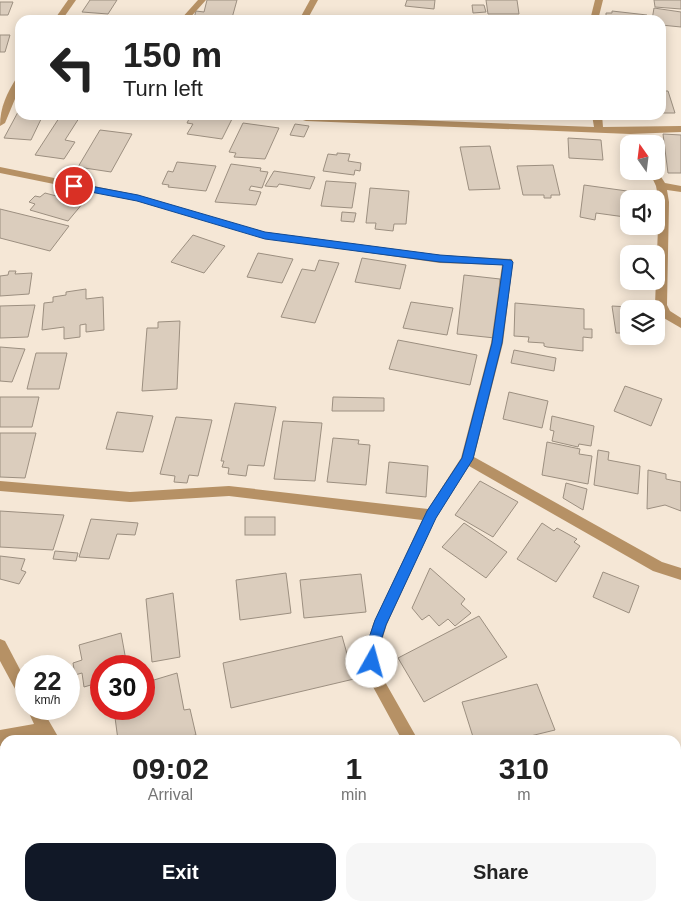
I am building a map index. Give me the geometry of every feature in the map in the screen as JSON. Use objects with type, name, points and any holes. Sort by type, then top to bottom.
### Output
[{"type":"street","points":[[62,15],[72,0]]},
{"type":"street","points":[[188,15],[202,0]]},
{"type":"street","points":[[306,15],[314,0]]},
{"type":"street","points":[[595,15],[599,0]]},
{"type":"street","points":[[0,123],[15,88]]},
{"type":"street","points":[[457,120],[630,131],[681,129]]},
{"type":"street","points":[[598,120],[600,129]]},
{"type":"street","points":[[630,131],[632,135]]},
{"type":"street","points":[[0,170],[138,198],[265,235],[440,259],[508,262],[497,343],[467,459],[431,514],[380,624],[372,650],[373,674],[407,735]]},
{"type":"street","points":[[658,180],[664,202],[661,305],[666,314],[681,324]]},
{"type":"street","points":[[661,186],[681,189]]},
{"type":"street","points":[[467,459],[658,567],[681,574]]},
{"type":"street","points":[[0,486],[130,496],[229,491],[431,514]]},
{"type":"street","points":[[0,646],[15,674]]},
{"type":"street","points":[[40,720],[48,735]]},
{"type":"building","points":[[90,0],[117,0],[108,14],[82,12]]},
{"type":"building","points":[[207,0],[237,0],[233,15],[195,15],[196,11],[204,12]]},
{"type":"building","points":[[407,0],[435,0],[434,9],[405,6]]},
{"type":"building","points":[[486,0],[517,0],[519,14],[488,14]]},
{"type":"building","points":[[654,0],[681,0],[681,9],[655,7]]},
{"type":"building","points":[[0,2],[13,2],[8,15],[0,15]]},
{"type":"building","points":[[472,5],[484,5],[486,12],[473,13]]},
{"type":"building","points":[[654,8],[681,12],[681,27],[666,26],[666,15],[653,15]]},
{"type":"building","points":[[612,11],[647,15],[606,15],[606,13],[612,13]]},
{"type":"building","points":[[0,35],[10,35],[5,52],[0,52]]},
{"type":"building","points":[[666,91],[668,91],[675,113],[666,113]]},
{"type":"building","points":[[15,118],[15,120],[41,120],[31,140],[4,138]]},
{"type":"building","points":[[58,120],[78,120],[65,140],[75,142],[64,159],[35,155]]},
{"type":"building","points":[[188,120],[232,120],[222,139],[187,134],[193,124],[187,123]]},
{"type":"building","points":[[243,123],[279,128],[265,159],[234,157],[236,153],[229,152]]},
{"type":"building","points":[[295,124],[309,126],[304,137],[290,135]]},
{"type":"building","points":[[100,130],[132,134],[111,172],[78,167]]},
{"type":"building","points":[[663,134],[681,135],[681,173],[668,173],[665,135]]},
{"type":"building","points":[[568,138],[601,140],[603,160],[569,158]]},
{"type":"building","points":[[490,146],[500,189],[469,190],[460,147]]},
{"type":"building","points":[[337,153],[350,154],[348,161],[361,163],[360,171],[355,170],[354,175],[323,171],[328,154],[337,155]]},
{"type":"building","points":[[177,162],[216,166],[206,191],[168,187],[169,185],[162,184],[168,171],[173,172]]},
{"type":"building","points":[[231,164],[261,168],[260,171],[268,172],[262,188],[251,186],[249,190],[261,192],[256,205],[215,202]]},
{"type":"building","points":[[553,165],[560,195],[551,195],[551,198],[544,198],[544,195],[523,195],[517,166]]},
{"type":"building","points":[[274,171],[315,177],[310,189],[279,184],[277,187],[265,186]]},
{"type":"building","points":[[326,181],[356,183],[352,208],[321,206]]},
{"type":"building","points":[[584,185],[620,190],[620,216],[596,213],[595,220],[580,217]]},
{"type":"building","points":[[370,188],[409,191],[406,224],[394,224],[393,231],[375,229],[376,223],[366,223]]},
{"type":"building","points":[[45,193],[83,203],[68,221],[30,210],[35,204],[29,202],[35,196],[40,197]]},
{"type":"building","points":[[0,209],[69,226],[50,251],[0,238]]},
{"type":"building","points":[[342,212],[356,213],[354,222],[341,221]]},
{"type":"building","points":[[193,235],[225,246],[204,273],[171,262]]},
{"type":"building","points":[[258,253],[293,259],[282,283],[247,277]]},
{"type":"building","points":[[362,258],[406,265],[400,289],[355,282]]},
{"type":"building","points":[[319,260],[339,263],[315,323],[281,317],[302,269],[315,271]]},
{"type":"building","points":[[9,271],[16,271],[15,274],[32,273],[29,294],[0,296],[0,276],[8,275]]},
{"type":"building","points":[[464,275],[500,279],[495,338],[457,334]]},
{"type":"building","points":[[86,289],[86,299],[103,297],[104,330],[86,332],[86,324],[80,325],[80,337],[64,339],[64,327],[42,330],[44,303],[53,302],[53,297],[66,295],[66,292]]},
{"type":"building","points":[[411,302],[453,308],[447,335],[403,328]]},
{"type":"building","points":[[515,303],[584,309],[584,329],[592,329],[592,338],[583,337],[583,351],[547,347],[544,346],[544,343],[528,342],[529,337],[514,336]]},
{"type":"building","points":[[35,305],[28,337],[0,338],[0,306]]},
{"type":"building","points":[[612,306],[620,306],[620,333],[616,333]]},
{"type":"building","points":[[180,321],[177,389],[142,391],[147,328],[158,328],[158,322]]},
{"type":"building","points":[[398,340],[477,355],[470,385],[389,369]]},
{"type":"building","points":[[0,347],[25,349],[12,382],[0,381]]},
{"type":"building","points":[[514,350],[556,358],[554,371],[511,363]]},
{"type":"building","points":[[36,353],[67,353],[59,389],[27,389]]},
{"type":"building","points":[[625,386],[662,399],[651,426],[614,411]]},
{"type":"building","points":[[509,392],[548,401],[542,428],[503,419]]},
{"type":"building","points":[[0,397],[39,397],[32,427],[0,427]]},
{"type":"building","points":[[333,397],[384,398],[384,411],[332,411]]},
{"type":"building","points":[[235,403],[276,407],[264,466],[248,465],[246,476],[228,474],[229,468],[222,467],[224,461],[221,461]]},
{"type":"building","points":[[117,412],[153,416],[143,452],[106,449]]},
{"type":"building","points":[[552,416],[594,426],[591,446],[579,444],[578,447],[552,441],[554,431],[550,430]]},
{"type":"building","points":[[176,417],[212,420],[198,476],[189,475],[187,483],[174,482],[175,476],[160,474]]},
{"type":"building","points":[[283,421],[322,423],[315,481],[274,479]]},
{"type":"building","points":[[0,433],[36,433],[25,478],[0,477]]},
{"type":"building","points":[[333,438],[359,440],[358,444],[370,445],[366,485],[327,482]]},
{"type":"building","points":[[547,442],[580,449],[579,454],[592,456],[588,484],[542,475]]},
{"type":"building","points":[[598,450],[609,452],[608,460],[640,466],[638,494],[594,485]]},
{"type":"building","points":[[389,462],[428,466],[426,497],[386,493]]},
{"type":"building","points":[[648,470],[666,474],[666,479],[681,482],[681,511],[665,505],[647,509]]},
{"type":"building","points":[[480,481],[518,502],[493,537],[455,515]]},
{"type":"building","points":[[566,483],[587,489],[583,510],[563,498]]},
{"type":"building","points":[[0,511],[64,515],[53,550],[0,547]]},
{"type":"building","points":[[245,517],[275,517],[275,535],[245,535]]},
{"type":"building","points":[[91,519],[138,523],[135,535],[117,534],[109,559],[79,557]]},
{"type":"building","points":[[464,523],[507,552],[486,578],[442,547]]},
{"type":"building","points":[[542,523],[554,531],[557,528],[577,539],[574,542],[580,546],[556,582],[517,559]]},
{"type":"building","points":[[55,551],[78,553],[76,561],[53,559]]},
{"type":"building","points":[[0,556],[25,559],[21,570],[26,572],[19,584],[0,579]]},
{"type":"building","points":[[430,568],[465,599],[461,604],[471,613],[455,626],[448,619],[439,626],[429,615],[422,620],[412,608]]},
{"type":"building","points":[[603,572],[639,586],[629,613],[593,597]]},
{"type":"building","points":[[286,573],[291,613],[240,620],[236,580]]},
{"type":"building","points":[[361,574],[366,612],[304,618],[300,580]]},
{"type":"building","points":[[173,593],[180,657],[155,661],[155,655],[151,655],[146,599]]},
{"type":"building","points":[[479,616],[507,657],[424,702],[398,658]]},
{"type":"building","points":[[121,633],[125,655],[90,655],[90,685],[84,687],[82,673],[80,674],[80,661],[82,660],[79,645]]},
{"type":"building","points":[[342,636],[354,679],[231,708],[223,663]]},
{"type":"building","points":[[177,673],[184,710],[190,709],[196,735],[117,735],[115,720],[155,720],[155,680]]},
{"type":"building","points":[[537,684],[555,730],[534,735],[472,735],[462,702]]},
{"type":"route","points":[[74,186],[138,198],[265,235],[440,259],[508,262],[497,343],[467,459],[431,514],[380,624],[372,650],[372,662]]}]
